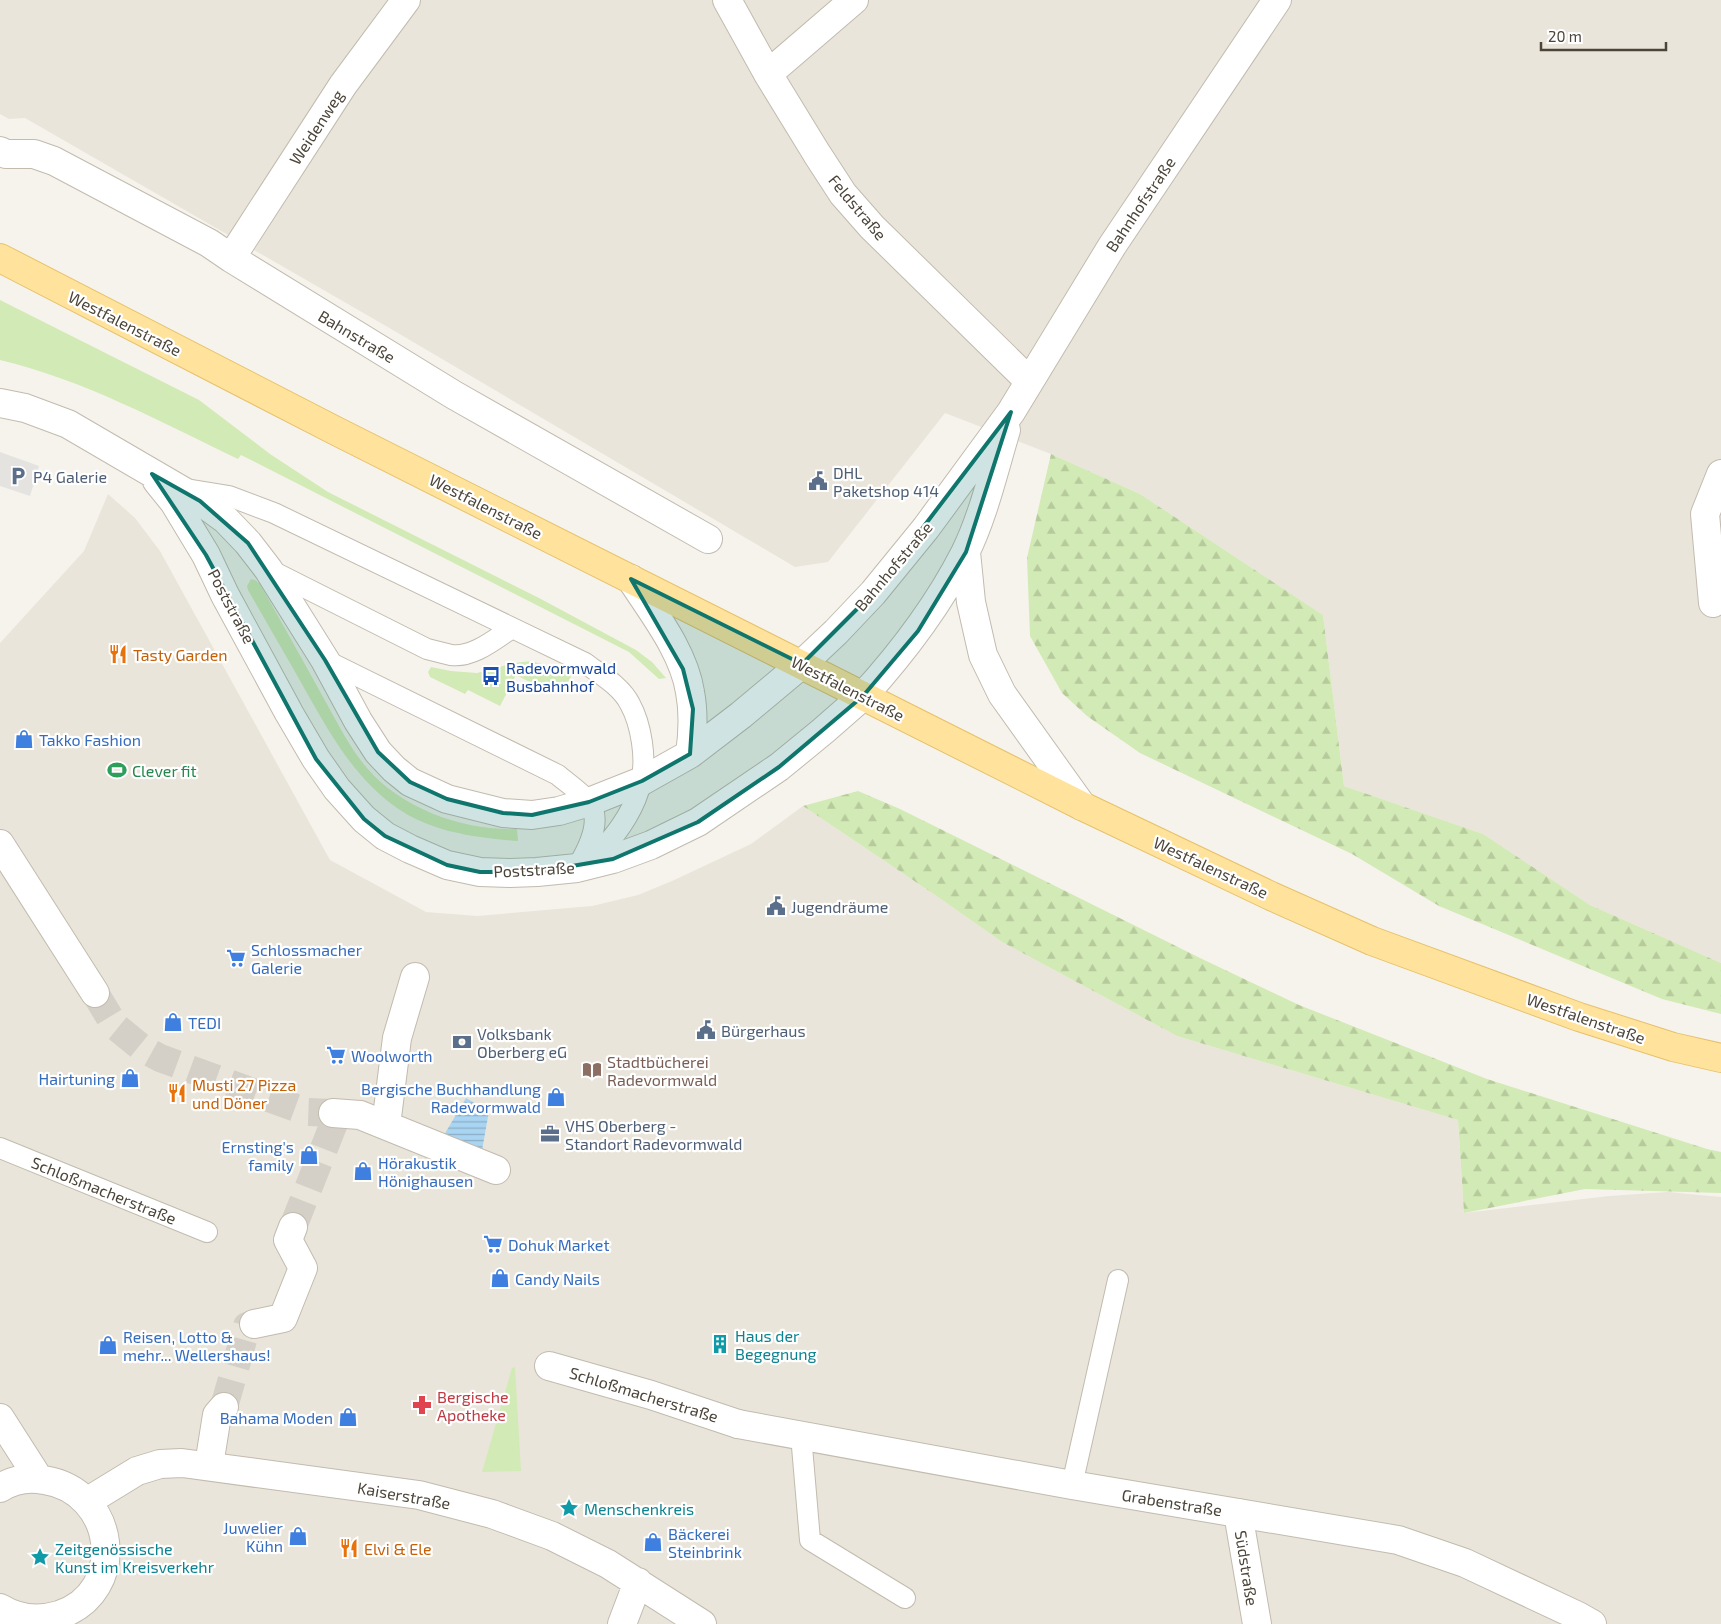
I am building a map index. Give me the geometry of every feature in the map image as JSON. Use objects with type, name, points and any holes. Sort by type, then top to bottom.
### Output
[{"type":"main road","name":"Westfalenstraße","points":[[0,258],[258,391],[1082,806],[1253,887],[1372,941],[1579,1017],[1673,1046],[1721,1058]]},
{"type":"street","name":"Weidenweg","points":[[231,258],[343,85],[406,0]]},
{"type":"street","name":"Feldstraße","points":[[727,0],[768,74],[843,194],[872,227],[1030,381]]},
{"type":"street","points":[[768,74],[854,0]]},
{"type":"street","name":"Bahnhofstraße","points":[[802,664],[836,632],[873,592],[926,528],[1011,412],[1112,246],[1277,0]]},
{"type":"street","name":"Bahnstraße","points":[[0,151],[6,154],[34,154],[54,161],[208,243],[454,395],[708,539]]},
{"type":"street","name":"Poststraße","points":[[0,403],[24,408],[68,424],[200,501],[226,520],[248,543],[268,569],[325,660],[358,721],[378,752],[410,782],[447,799],[503,813],[532,815],[559,811],[589,802],[642,781],[690,754],[741,715],[802,664]]},
{"type":"street","name":"Bahnhofstraße","points":[[863,696],[918,631],[944,592],[966,552],[987,496],[1011,412]]},
{"type":"street","name":"Poststraße","points":[[152,474],[174,502],[316,760],[337,789],[364,819],[385,836],[447,865],[480,872],[510,873],[577,868],[613,859],[643,848],[698,822],[779,767],[863,696]]},
{"type":"street","points":[[1713,603],[1705,514],[1721,474]]},
{"type":"street","points":[[966,552],[971,602],[983,656],[1002,694],[1082,806]]},
{"type":"street","points":[[631,579],[668,638],[683,669],[690,690],[693,709],[690,754]]},
{"type":"street","points":[[0,844],[95,992]]},
{"type":"street","points":[[386,1125],[397,1038],[415,977]]},
{"type":"street","points":[[333,1113],[360,1115],[496,1170]]},
{"type":"street","points":[[254,1324],[283,1318],[287,1309],[303,1268],[288,1240],[293,1227]]},
{"type":"street","name":"Schloßmacherstraße","points":[[549,1366],[650,1395],[738,1424]]},
{"type":"street","points":[[209,1466],[217,1415],[224,1407]]},
{"type":"street","points":[[0,1418],[39,1479]]},
{"type":"street","name":"Grabenstraße","points":[[738,1424],[1072,1485],[1398,1540],[1465,1563],[1592,1624]]},
{"type":"street","name":"Kaiserstraße","points":[[88,1501],[137,1471],[160,1464],[182,1463],[419,1495],[492,1514],[552,1536],[608,1564],[702,1624]]},
{"type":"street","points":[[0,1488],[21,1480],[39,1479],[58,1482],[74,1489],[88,1501],[98,1517],[105,1534],[106,1552],[103,1570],[94,1588],[83,1601],[50,1621],[10,1614],[0,1608]]},
{"type":"street","name":"Südstraße","points":[[1238,1513],[1257,1624]]},
{"type":"street","points":[[622,1624],[638,1582]]},
{"type":"lane","points":[[175,487],[228,496],[274,513],[585,663],[612,683],[630,703],[640,728],[643,754],[642,781],[623,822],[603,848],[577,868]]},
{"type":"lane","points":[[268,569],[427,649],[452,655],[470,653],[512,628]]},
{"type":"lane","points":[[325,660],[558,775],[589,802],[594,818],[593,831],[588,848],[577,868]]},
{"type":"lane","name":"Schloßmacherstraße","points":[[0,1148],[207,1232]]},
{"type":"lane","points":[[1072,1485],[1118,1280]]},
{"type":"lane","points":[[801,1436],[810,1540],[905,1598]]},
{"type":"highlighted area","points":[[1011,412],[966,552],[918,631],[863,696],[779,767],[698,822],[613,859],[537,872],[480,872],[447,865],[385,836],[364,819],[316,759],[206,555],[152,474],[200,501],[248,543],[325,660],[378,752],[410,782],[447,799],[503,813],[532,815],[589,802],[642,781],[690,754],[693,709],[683,669],[631,579],[802,664],[873,593]]},
{"type":"shaded area","points":[[0,0],[1721,0],[1721,963],[1590,905],[1483,834],[1344,786],[1323,615],[1140,494],[1051,454],[945,413],[828,562],[795,567],[386,326],[25,118],[9,119],[0,114]]},
{"type":"shaded area","name":"P4 Galerie","points":[[0,452],[39,466],[30,496],[0,486]]},
{"type":"shaded area","points":[[108,494],[135,518],[160,551],[330,860],[426,912],[477,916],[592,906],[638,895],[751,844],[803,806],[1002,942],[1177,1036],[1458,1120],[1464,1213],[1609,1196],[1668,1192],[1721,1197],[1721,1624],[0,1624],[0,643],[84,551]]},
{"type":"green space","points":[[0,300],[199,400],[270,454],[328,492],[539,598],[636,650],[652,662],[666,678],[659,679],[629,652],[241,455],[238,459],[92,390],[31,368],[0,360]]},
{"type":"green space","points":[[1051,454],[1140,494],[1323,615],[1344,786],[1483,834],[1590,905],[1721,963],[1721,1014],[1662,999],[1439,906],[1352,854],[1140,753],[1087,716],[1062,693],[1030,636],[1027,558]]},
{"type":"green space","points":[[251,579],[260,584],[360,760],[381,782],[416,806],[435,815],[476,826],[517,829],[518,841],[471,836],[439,828],[410,816],[381,796],[355,768],[333,737],[248,590],[247,586]]},
{"type":"green space","points":[[531,661],[572,674],[566,688],[556,683],[551,693],[516,675],[500,706],[468,690],[465,694],[430,677],[428,672],[431,667],[477,673],[514,663]]},
{"type":"green space","points":[[858,791],[900,809],[1299,1005],[1487,1079],[1721,1152],[1721,1193],[1585,1189],[1464,1213],[1458,1120],[1177,1036],[1002,942],[803,806]]},
{"type":"green space","points":[[515,1367],[521,1471],[482,1472],[512,1368]]},
{"type":"water","points":[[466,1098],[489,1111],[481,1156],[441,1140]]},
{"type":"tunnel","points":[[95,993],[115,1026],[142,1048],[160,1058],[307,1112],[333,1113]]},
{"type":"tunnel","points":[[293,1227],[338,1113]]},
{"type":"tunnel","points":[[224,1407],[247,1326],[254,1324]]},
{"type":"place","name":"P4 Galerie","points":[[18,476]]},
{"type":"place","name":"DHL Paketshop 414","points":[[818,481]]},
{"type":"place","name":"Tasty Garden","points":[[118,654]]},
{"type":"place","name":"Radevormwald Busbahnhof","points":[[491,676]]},
{"type":"place","name":"Takko Fashion","points":[[24,739]]},
{"type":"place","name":"Clever fit","points":[[117,770]]},
{"type":"place","name":"Jugendräume","points":[[776,906]]},
{"type":"place","name":"Schlossmacher Galerie","points":[[236,958]]},
{"type":"place","name":"TEDI","points":[[173,1022]]},
{"type":"place","name":"Bürgerhaus","points":[[706,1030]]},
{"type":"place","name":"Volksbank Oberberg eG","points":[[462,1042]]},
{"type":"place","name":"Woolworth","points":[[336,1055]]},
{"type":"place","name":"Stadtbücherei Radevormwald","points":[[592,1070]]},
{"type":"place","name":"Hairtuning","points":[[130,1078]]},
{"type":"place","name":"Musti 27 Pizza und Döner","points":[[177,1093]]},
{"type":"place","name":"Bergische Buchhandlung Radevormwald","points":[[556,1097]]},
{"type":"place","name":"VHS Oberberg - Standort Radevormwald","points":[[550,1134]]},
{"type":"place","name":"Ernsting's family","points":[[309,1155]]},
{"type":"place","name":"Hörakustik Hönighausen","points":[[363,1171]]},
{"type":"place","name":"Dohuk Market","points":[[493,1244]]},
{"type":"place","name":"Candy Nails","points":[[500,1278]]},
{"type":"place","name":"Haus der Begegnung","points":[[720,1344]]},
{"type":"place","name":"Reisen, Lotto & mehr... Wellershaus!","points":[[108,1345]]},
{"type":"place","name":"Bergische Apotheke","points":[[422,1405]]},
{"type":"place","name":"Bahama Moden","points":[[348,1417]]},
{"type":"place","name":"Menschenkreis","points":[[569,1508]]},
{"type":"place","name":"Juwelier Kühn","points":[[298,1536]]},
{"type":"place","name":"Bäckerei Steinbrink","points":[[653,1542]]},
{"type":"place","name":"Elvi & Ele","points":[[349,1548]]},
{"type":"place","name":"Zeitgenössische Kunst im Kreisverkehr","points":[[40,1557]]}]
